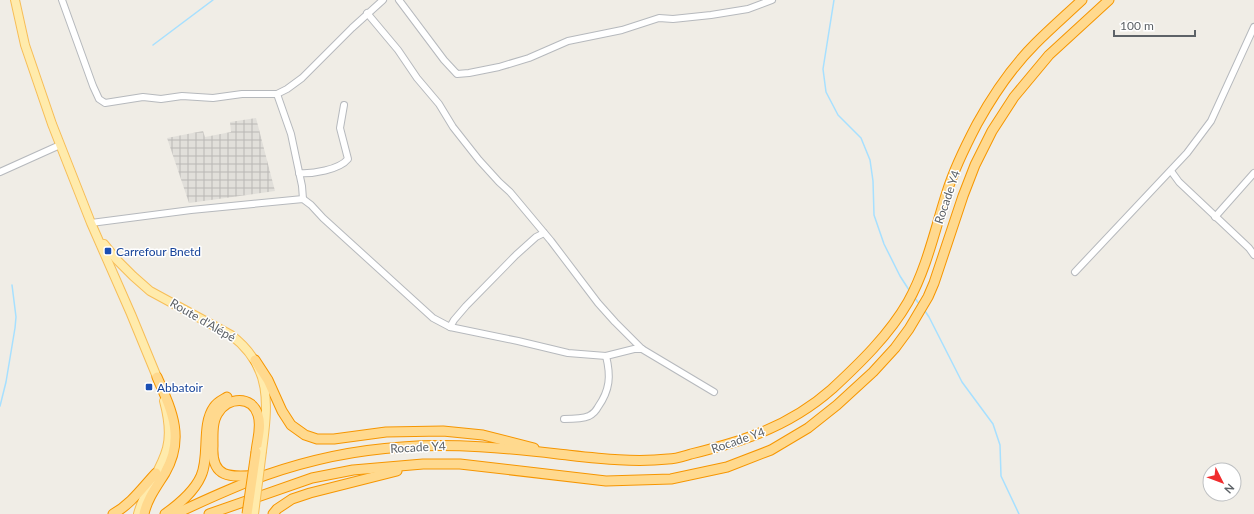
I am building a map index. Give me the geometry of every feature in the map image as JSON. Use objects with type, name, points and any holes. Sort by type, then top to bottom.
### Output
[{"type":"highway","name":"Rocade Y4","points":[[175,514],[213,496],[266,475],[317,460],[352,453],[402,447],[457,446],[554,453],[609,460],[670,459],[717,448],[763,433],[798,413],[829,392],[862,360],[902,312],[925,264],[947,190],[962,154],[978,122],[998,89],[1034,44],[1082,0]]},
{"type":"highway","name":"Rocade Y4","points":[[209,514],[312,478],[353,470],[423,464],[460,464],[606,481],[671,479],[727,467],[771,450],[808,428],[837,405],[873,372],[895,348],[928,298],[949,242],[963,196],[975,165],[992,131],[1014,97],[1048,55],[1109,0]]},
{"type":"highway","points":[[255,360],[268,380],[282,411],[291,425],[305,435],[317,439],[334,439],[386,432],[443,431],[483,435],[554,453]]},
{"type":"highway","points":[[144,514],[145,501],[169,466],[174,452],[176,435],[170,407],[157,377]]},
{"type":"highway","points":[[165,514],[179,504],[196,486],[202,475],[210,415],[215,406],[232,394],[244,394],[258,403],[266,420]]},
{"type":"highway","points":[[248,514],[259,452],[260,424],[258,415],[249,403],[242,400],[233,400],[218,412],[215,420],[212,458],[219,470],[227,476],[235,477],[266,475]]},
{"type":"highway","points":[[273,514],[277,509],[292,499],[423,464]]},
{"type":"highway","points":[[113,514],[122,509],[133,499],[156,473]]},
{"type":"highway","points":[[248,514],[274,491]]},
{"type":"main road","name":"Route d'Alépé","points":[[15,0],[25,45],[60,145],[91,223],[157,377],[165,407],[169,432],[167,448],[138,514]]},
{"type":"main road","name":"Route d'Alépé","points":[[91,223],[104,244],[117,260],[150,291],[231,336],[243,344],[255,360],[264,380],[266,420],[259,452],[254,514]]},
{"type":"street","points":[[62,0],[93,86],[102,102],[105,103],[143,97],[161,98],[193,96],[213,98],[242,94],[277,94],[302,78],[367,13],[383,0]]},
{"type":"street","points":[[399,0],[444,60],[457,74],[499,67],[529,58],[568,41],[622,30],[659,18],[673,19],[711,15],[748,9],[772,0]]},
{"type":"street","points":[[367,13],[407,61],[418,78],[435,99],[453,127],[479,160],[498,182],[510,192],[598,303],[642,349],[714,392]]},
{"type":"street","points":[[1075,272],[1171,171],[1187,153],[1211,121],[1254,27]]},
{"type":"street","points":[[277,94],[291,134],[303,199]]},
{"type":"street","points":[[299,173],[322,171],[343,164],[348,159],[340,128],[344,105]]},
{"type":"street","points":[[0,172],[60,145]]},
{"type":"street","points":[[1171,171],[1179,182],[1249,248],[1254,255]]},
{"type":"street","points":[[1215,217],[1254,173]]},
{"type":"street","points":[[91,223],[191,210],[303,199],[311,204],[323,218],[433,318],[450,327],[568,353],[606,356],[634,349],[642,349]]},
{"type":"street","points":[[450,327],[466,306],[516,255],[536,236],[544,233]]},
{"type":"street","points":[[564,419],[587,417],[592,415],[604,399],[607,392],[609,376],[606,356]]},
{"type":"shaded area","points":[[256,118],[275,191],[189,203],[167,138],[203,131],[205,137],[231,132],[230,122]]},
{"type":"waterway","points":[[153,45],[213,0]]},
{"type":"waterway","points":[[834,0],[823,69],[826,92],[838,115],[861,138],[870,160],[873,181],[874,215],[884,244],[900,276],[909,290]]},
{"type":"waterway","points":[[0,406],[6,382],[15,328],[16,317],[12,285]]},
{"type":"waterway","points":[[914,297],[920,305]]},
{"type":"waterway","points":[[925,311],[962,382],[993,424],[1000,445],[1001,476],[1019,514]]},
{"type":"place","name":"Carrefour Bnetd","points":[[108,251]]},
{"type":"place","name":"Abbatoir","points":[[149,387]]}]
